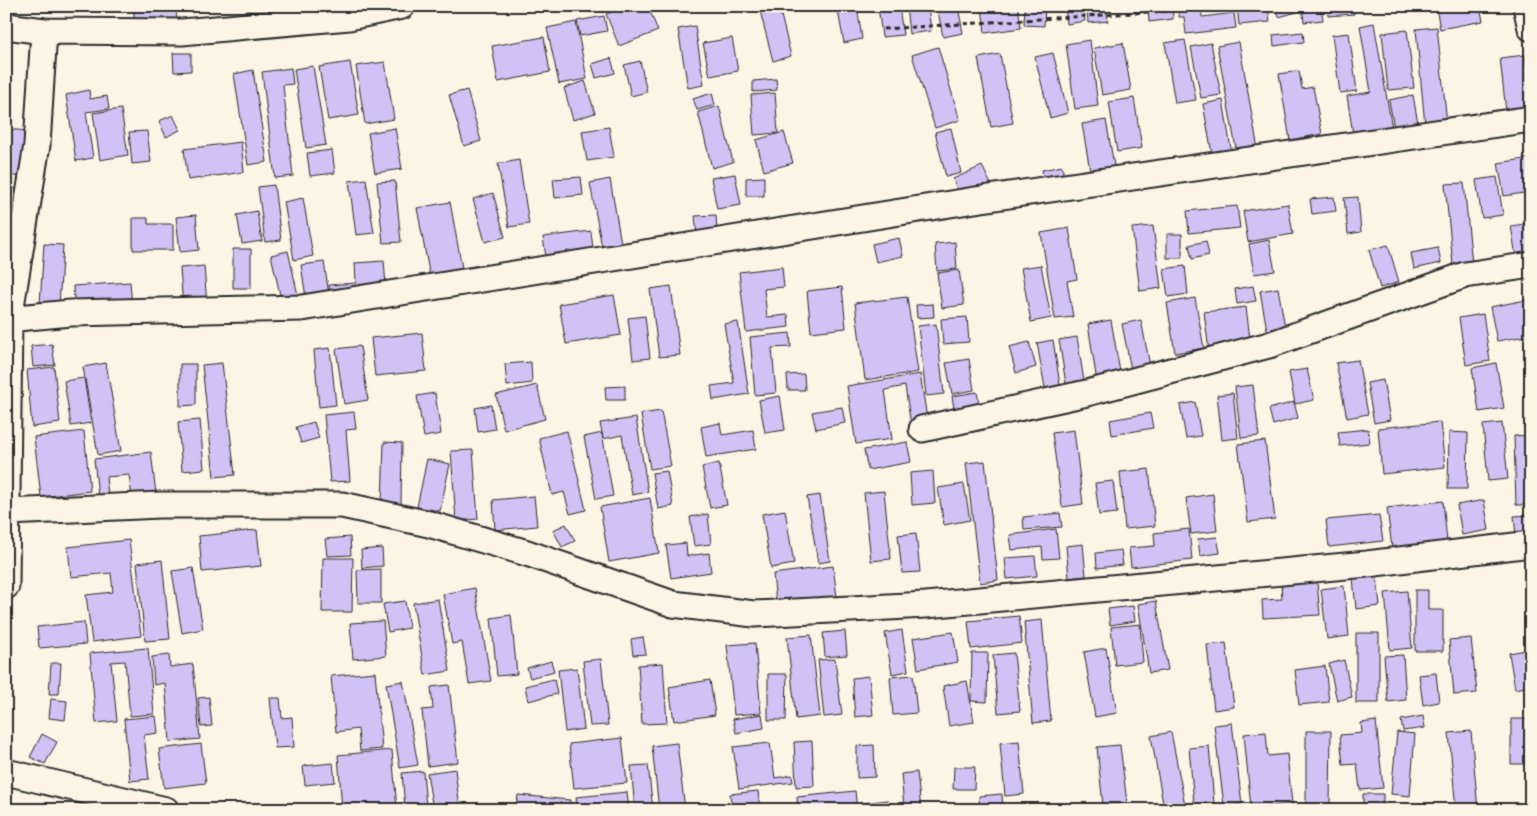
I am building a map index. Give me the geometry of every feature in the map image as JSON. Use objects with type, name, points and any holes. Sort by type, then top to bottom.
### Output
[{"type":"street","points":[[12,6],[6,25],[44,31],[182,32],[349,17],[402,6]]},
{"type":"street","points":[[1526,6],[1531,28]]},
{"type":"street","points":[[6,586],[8,319],[37,145],[44,31]]},
{"type":"street","points":[[8,319],[71,313],[302,308],[975,200],[1531,119]]},
{"type":"street","points":[[922,429],[1087,393],[1270,345],[1465,274],[1531,264]]},
{"type":"street","points":[[8,512],[160,505],[342,505],[438,526],[527,553],[673,604],[754,614],[946,603],[1367,564],[1531,544]]},
{"type":"street","points":[[6,772],[166,810]]},
{"type":"path","points":[[883,29],[1243,6]]},
{"type":"building","points":[[134,6],[176,6],[177,21],[134,22]]},
{"type":"building","points":[[246,6],[275,6],[275,8],[246,11]]},
{"type":"building","points":[[626,6],[648,6],[658,31],[619,46],[606,14]]},
{"type":"building","points":[[837,6],[857,6],[862,39],[844,43]]},
{"type":"building","points":[[878,6],[899,6],[903,35],[882,37]]},
{"type":"building","points":[[906,6],[928,6],[931,31],[909,34]]},
{"type":"building","points":[[937,6],[958,6],[963,33],[943,37]]},
{"type":"building","points":[[982,6],[1018,6],[1021,28],[985,33]]},
{"type":"building","points":[[1025,6],[1045,6],[1044,26],[1024,25]]},
{"type":"building","points":[[1065,6],[1082,6],[1085,21],[1067,24]]},
{"type":"building","points":[[1087,6],[1106,6],[1108,21],[1088,23]]},
{"type":"building","points":[[1148,6],[1172,6],[1173,19],[1149,22]]},
{"type":"building","points":[[1178,6],[1201,6],[1202,17],[1234,13],[1236,28],[1186,34],[1184,17],[1179,17]]},
{"type":"building","points":[[1237,6],[1268,6],[1270,22],[1239,25]]},
{"type":"building","points":[[1276,6],[1295,6],[1297,12],[1279,17]]},
{"type":"building","points":[[1302,6],[1321,6],[1323,20],[1304,22]]},
{"type":"building","points":[[1327,6],[1354,6],[1354,14],[1328,16]]},
{"type":"building","points":[[1480,6],[1483,21],[1440,29],[1436,7]]},
{"type":"building","points":[[779,7],[791,56],[773,61],[760,11]]},
{"type":"building","points":[[604,16],[607,31],[580,36],[577,21]]},
{"type":"building","points":[[576,22],[587,79],[559,84],[547,28]]},
{"type":"building","points":[[1374,23],[1395,146],[1356,153],[1347,96],[1371,92],[1360,26]]},
{"type":"building","points":[[695,26],[704,85],[688,88],[678,29]]},
{"type":"building","points":[[1437,27],[1447,123],[1425,125],[1416,29]]},
{"type":"building","points":[[1407,30],[1414,88],[1388,90],[1382,33]]},
{"type":"building","points":[[1303,32],[1304,42],[1274,46],[1273,35]]},
{"type":"building","points":[[1349,33],[1357,91],[1340,93],[1332,35]]},
{"type":"building","points":[[544,37],[550,72],[498,82],[492,46]]},
{"type":"building","points":[[732,38],[738,71],[710,76],[703,43]]},
{"type":"building","points":[[1090,40],[1098,106],[1075,109],[1066,44]]},
{"type":"building","points":[[1185,40],[1196,100],[1175,103],[1165,43]]},
{"type":"building","points":[[1239,42],[1259,155],[1238,159],[1217,46]]},
{"type":"building","points":[[1123,43],[1131,90],[1102,95],[1094,48]]},
{"type":"building","points":[[1211,43],[1221,95],[1201,98],[1191,47]]},
{"type":"building","points":[[938,47],[960,120],[935,128],[912,55]]},
{"type":"building","points":[[173,53],[191,53],[191,71],[174,72]]},
{"type":"building","points":[[1053,53],[1068,113],[1050,118],[1035,57]]},
{"type":"building","points":[[1000,54],[1013,123],[991,127],[978,58]]},
{"type":"building","points":[[1525,55],[1531,119],[1507,121],[1500,58]]},
{"type":"building","points":[[611,58],[615,73],[596,78],[592,64]]},
{"type":"building","points":[[640,61],[647,92],[631,96],[624,65]]},
{"type":"building","points":[[350,62],[359,115],[328,120],[319,67]]},
{"type":"building","points":[[385,62],[394,119],[365,124],[356,66]]},
{"type":"building","points":[[313,66],[326,145],[306,148],[294,69]]},
{"type":"building","points":[[291,68],[293,84],[283,85],[293,176],[275,178],[262,72]]},
{"type":"building","points":[[253,70],[267,162],[248,165],[234,74]]},
{"type":"building","points":[[1299,71],[1302,89],[1313,87],[1322,134],[1290,140],[1279,74]]},
{"type":"building","points":[[776,79],[777,90],[753,92],[753,81]]},
{"type":"building","points":[[585,81],[595,113],[573,120],[564,88]]},
{"type":"building","points":[[89,90],[90,99],[107,96],[109,109],[86,112],[93,158],[76,161],[66,95]]},
{"type":"building","points":[[467,90],[481,141],[464,146],[449,95]]},
{"type":"building","points":[[712,93],[715,105],[697,110],[693,99]]},
{"type":"building","points":[[775,93],[778,133],[754,135],[751,95]]},
{"type":"building","points":[[1413,95],[1421,141],[1397,145],[1389,100]]},
{"type":"building","points":[[1134,98],[1142,148],[1117,152],[1109,102]]},
{"type":"building","points":[[1223,100],[1233,161],[1214,164],[1203,104]]},
{"type":"building","points":[[719,106],[733,162],[712,168],[698,112]]},
{"type":"building","points":[[121,109],[128,155],[100,160],[93,113]]},
{"type":"building","points":[[173,115],[180,130],[166,137],[159,121]]},
{"type":"building","points":[[1106,120],[1116,177],[1092,182],[1082,124]]},
{"type":"building","points":[[609,127],[614,157],[587,161],[582,131]]},
{"type":"building","points":[[395,128],[402,169],[375,173],[368,133]]},
{"type":"building","points":[[951,128],[961,173],[946,177],[935,132]]},
{"type":"building","points":[[6,129],[28,131],[23,177],[6,175]]},
{"type":"building","points":[[147,131],[151,162],[132,164],[129,132]]},
{"type":"building","points":[[784,132],[793,163],[764,171],[756,140]]},
{"type":"building","points":[[241,142],[244,172],[188,180],[184,149]]},
{"type":"building","points":[[332,150],[335,173],[310,176],[307,153]]},
{"type":"building","points":[[1531,158],[1531,192],[1504,196],[1498,163]]},
{"type":"building","points":[[519,160],[529,224],[509,227],[498,164]]},
{"type":"building","points":[[982,166],[991,184],[960,197],[953,179]]},
{"type":"building","points":[[1062,166],[1065,183],[1045,186],[1042,170]]},
{"type":"building","points":[[735,174],[741,205],[717,209],[711,178]]},
{"type":"building","points":[[581,177],[583,195],[555,198],[553,179]]},
{"type":"building","points":[[764,177],[764,196],[746,196],[746,178]]},
{"type":"building","points":[[1497,177],[1503,215],[1482,218],[1476,180]]},
{"type":"building","points":[[366,179],[374,233],[356,235],[349,181]]},
{"type":"building","points":[[610,179],[622,249],[603,253],[590,183]]},
{"type":"building","points":[[395,181],[401,242],[383,243],[377,182]]},
{"type":"building","points":[[1464,183],[1472,264],[1453,265],[1445,184]]},
{"type":"building","points":[[274,185],[281,240],[265,242],[258,187]]},
{"type":"building","points":[[6,187],[18,189],[10,257],[6,257]]},
{"type":"building","points":[[493,193],[505,237],[485,242],[473,199]]},
{"type":"building","points":[[1334,197],[1336,211],[1312,214],[1310,199]]},
{"type":"building","points":[[1358,197],[1361,232],[1348,234],[1344,198]]},
{"type":"building","points":[[303,198],[313,256],[294,260],[284,202]]},
{"type":"building","points":[[450,202],[462,268],[486,264],[489,283],[433,293],[417,208]]},
{"type":"building","points":[[1288,204],[1293,234],[1248,242],[1243,211]]},
{"type":"building","points":[[1237,206],[1240,228],[1189,233],[1187,211]]},
{"type":"building","points":[[257,211],[262,241],[242,244],[237,215]]},
{"type":"building","points":[[196,215],[199,250],[180,252],[176,217]]},
{"type":"building","points":[[716,215],[717,231],[697,234],[695,216]]},
{"type":"building","points":[[133,218],[148,218],[148,224],[173,224],[173,250],[133,250]]},
{"type":"building","points":[[1531,223],[1531,267],[1518,269],[1511,226]]},
{"type":"building","points":[[1153,226],[1161,288],[1140,291],[1132,228]]},
{"type":"building","points":[[1069,228],[1077,279],[1067,281],[1073,317],[1055,319],[1041,233]]},
{"type":"building","points":[[591,231],[594,258],[547,264],[543,237]]},
{"type":"building","points":[[1167,234],[1182,234],[1182,258],[1167,258]]},
{"type":"building","points":[[899,238],[903,256],[876,262],[872,244]]},
{"type":"building","points":[[1269,240],[1275,271],[1254,274],[1249,244]]},
{"type":"building","points":[[1206,241],[1209,255],[1192,259],[1189,245]]},
{"type":"building","points":[[955,242],[957,269],[937,271],[935,244]]},
{"type":"building","points":[[44,244],[63,245],[59,305],[40,304]]},
{"type":"building","points":[[1388,245],[1399,282],[1380,288],[1369,250]]},
{"type":"building","points":[[1438,248],[1441,263],[1414,269],[1411,253]]},
{"type":"building","points":[[233,249],[251,249],[251,288],[233,288]]},
{"type":"building","points":[[288,251],[298,295],[281,299],[271,255]]},
{"type":"building","points":[[384,261],[387,298],[331,302],[329,285],[356,283],[355,263]]},
{"type":"building","points":[[324,262],[330,301],[307,304],[301,265]]},
{"type":"building","points":[[1041,265],[1051,318],[1031,322],[1021,268]]},
{"type":"building","points":[[204,266],[207,305],[183,307],[180,268]]},
{"type":"building","points":[[1185,266],[1188,294],[1168,297],[1164,269]]},
{"type":"building","points":[[782,267],[784,287],[764,289],[767,317],[788,315],[789,327],[746,332],[739,272]]},
{"type":"building","points":[[959,270],[964,305],[942,308],[937,273]]},
{"type":"building","points":[[130,282],[132,306],[75,311],[73,286]]},
{"type":"building","points":[[671,286],[680,355],[659,357],[650,289]]},
{"type":"building","points":[[1253,286],[1256,301],[1237,304],[1235,289]]},
{"type":"building","points":[[842,287],[846,328],[811,332],[807,291]]},
{"type":"building","points":[[1278,288],[1285,327],[1267,330],[1260,291]]},
{"type":"building","points":[[614,295],[621,335],[566,344],[559,304]]},
{"type":"building","points":[[907,297],[918,372],[865,380],[855,303]]},
{"type":"building","points":[[1195,298],[1204,348],[1175,353],[1167,303]]},
{"type":"building","points":[[1531,299],[1531,335],[1497,341],[1490,307]]},
{"type":"building","points":[[933,304],[934,317],[917,318],[916,305]]},
{"type":"building","points":[[1246,307],[1252,355],[1210,359],[1204,312]]},
{"type":"building","points":[[1483,314],[1490,361],[1466,365],[1459,318]]},
{"type":"building","points":[[645,316],[650,358],[633,360],[628,318]]},
{"type":"building","points":[[967,317],[969,342],[943,344],[941,319]]},
{"type":"building","points":[[1111,320],[1121,378],[1097,382],[1088,324]]},
{"type":"building","points":[[1141,320],[1150,366],[1131,370],[1122,324]]},
{"type":"building","points":[[738,322],[749,394],[713,400],[711,386],[734,383],[724,324]]},
{"type":"building","points":[[936,324],[944,394],[926,396],[918,326]]},
{"type":"building","points":[[422,333],[426,371],[375,376],[371,338]]},
{"type":"building","points":[[790,333],[791,347],[772,348],[776,393],[755,395],[750,337]]},
{"type":"building","points":[[1077,337],[1084,381],[1066,384],[1059,340]]},
{"type":"building","points":[[1053,340],[1060,385],[1045,388],[1037,343]]},
{"type":"building","points":[[1029,342],[1036,367],[1016,373],[1009,347]]},
{"type":"building","points":[[52,344],[55,365],[33,367],[31,346]]},
{"type":"building","points":[[360,346],[368,400],[344,404],[336,349]]},
{"type":"building","points":[[330,348],[336,405],[319,407],[314,350]]},
{"type":"building","points":[[969,359],[974,390],[952,394],[946,363]]},
{"type":"building","points":[[1358,360],[1368,414],[1347,418],[1336,363]]},
{"type":"building","points":[[531,362],[532,383],[507,386],[505,364]]},
{"type":"building","points":[[106,363],[121,451],[98,455],[83,367]]},
{"type":"building","points":[[222,363],[235,475],[214,477],[202,365]]},
{"type":"building","points":[[1496,363],[1504,408],[1479,412],[1472,368]]},
{"type":"building","points":[[180,364],[196,364],[196,405],[180,406]]},
{"type":"building","points":[[54,367],[60,423],[32,427],[27,370]]},
{"type":"building","points":[[1307,369],[1314,400],[1295,404],[1289,372]]},
{"type":"building","points":[[804,374],[805,390],[788,390],[787,375]]},
{"type":"building","points":[[920,374],[930,437],[913,439],[905,386],[885,390],[892,439],[856,444],[847,386]]},
{"type":"building","points":[[84,378],[91,423],[71,426],[64,381]]},
{"type":"building","points":[[1383,380],[1390,420],[1374,423],[1367,383]]},
{"type":"building","points":[[537,385],[545,419],[504,430],[496,395]]},
{"type":"building","points":[[1253,385],[1259,436],[1241,438],[1235,387]]},
{"type":"building","points":[[625,386],[625,400],[606,400],[605,387]]},
{"type":"building","points":[[977,392],[984,430],[958,435],[952,396]]},
{"type":"building","points":[[435,393],[441,434],[424,437],[417,396]]},
{"type":"building","points":[[1233,393],[1238,438],[1222,440],[1217,395]]},
{"type":"building","points":[[780,396],[785,430],[765,433],[759,400]]},
{"type":"building","points":[[1195,402],[1201,436],[1186,438],[1180,405]]},
{"type":"building","points":[[1294,402],[1298,418],[1273,425],[1269,409]]},
{"type":"building","points":[[491,405],[495,429],[478,432],[475,408]]},
{"type":"building","points":[[842,407],[845,423],[816,429],[812,412]]},
{"type":"building","points":[[661,411],[671,466],[650,469],[641,414]]},
{"type":"building","points":[[354,412],[356,429],[346,430],[350,481],[330,482],[324,415]]},
{"type":"building","points":[[1150,413],[1153,428],[1112,435],[1110,420]]},
{"type":"building","points":[[636,418],[648,492],[632,495],[622,435],[603,439],[600,423]]},
{"type":"building","points":[[200,420],[204,469],[182,471],[178,422]]},
{"type":"building","points":[[314,422],[319,438],[301,443],[296,427]]},
{"type":"building","points":[[1440,422],[1445,467],[1382,474],[1378,428]]},
{"type":"building","points":[[720,423],[722,435],[753,430],[756,449],[706,457],[701,427]]},
{"type":"building","points":[[1502,423],[1508,479],[1488,481],[1483,425]]},
{"type":"building","points":[[1368,429],[1370,443],[1340,446],[1338,432]]},
{"type":"building","points":[[1074,430],[1083,504],[1062,507],[1052,433]]},
{"type":"building","points":[[84,431],[90,491],[41,497],[34,437]]},
{"type":"building","points":[[567,431],[586,510],[570,514],[564,492],[552,495],[539,438]]},
{"type":"building","points":[[1449,432],[1468,433],[1467,489],[1448,489]]},
{"type":"building","points":[[602,433],[613,496],[596,499],[584,437]]},
{"type":"building","points":[[1531,435],[1531,505],[1516,505],[1514,436]]},
{"type":"building","points":[[1265,441],[1275,519],[1248,522],[1238,444]]},
{"type":"building","points":[[384,442],[402,443],[401,505],[382,504]]},
{"type":"building","points":[[907,442],[911,462],[868,470],[864,450]]},
{"type":"building","points":[[473,450],[478,519],[456,521],[451,451]]},
{"type":"building","points":[[151,452],[156,494],[132,497],[129,475],[106,477],[108,495],[98,496],[94,459]]},
{"type":"building","points":[[427,459],[450,464],[440,511],[417,507]]},
{"type":"building","points":[[985,461],[998,580],[980,583],[966,463]]},
{"type":"building","points":[[719,463],[727,505],[710,508],[702,467]]},
{"type":"building","points":[[1149,469],[1155,526],[1125,529],[1120,472]]},
{"type":"building","points":[[667,471],[673,506],[658,509],[652,473]]},
{"type":"building","points":[[933,471],[935,503],[912,505],[910,473]]},
{"type":"building","points":[[1113,481],[1117,513],[1099,515],[1095,483]]},
{"type":"building","points":[[964,484],[970,520],[944,525],[938,488]]},
{"type":"building","points":[[884,491],[891,559],[871,561],[864,493]]},
{"type":"building","points":[[1213,494],[1217,531],[1191,534],[1186,498]]},
{"type":"building","points":[[820,495],[830,561],[818,563],[807,497]]},
{"type":"building","points":[[534,496],[537,526],[495,530],[493,500]]},
{"type":"building","points":[[650,498],[659,553],[609,562],[600,507]]},
{"type":"building","points":[[1484,500],[1489,530],[1462,535],[1457,505]]},
{"type":"building","points":[[1443,501],[1447,541],[1392,548],[1387,508]]},
{"type":"building","points":[[785,510],[794,564],[771,568],[762,514]]},
{"type":"building","points":[[1060,513],[1062,527],[1024,530],[1023,517]]},
{"type":"building","points":[[708,514],[711,544],[694,546],[690,517]]},
{"type":"building","points":[[1379,515],[1383,541],[1329,547],[1326,520]]},
{"type":"building","points":[[1531,515],[1531,543],[1517,544],[1514,516]]},
{"type":"building","points":[[566,524],[575,541],[562,547],[553,530]]},
{"type":"building","points":[[1056,529],[1059,558],[1043,559],[1042,547],[1012,550],[1010,535]]},
{"type":"building","points":[[1189,529],[1192,560],[1131,567],[1129,548],[1155,546],[1154,533]]},
{"type":"building","points":[[257,530],[261,566],[202,572],[199,536]]},
{"type":"building","points":[[916,533],[920,572],[902,573],[898,535]]},
{"type":"building","points":[[350,537],[351,555],[327,556],[325,539]]},
{"type":"building","points":[[1217,537],[1220,553],[1200,556],[1198,539]]},
{"type":"building","points":[[129,540],[141,636],[92,642],[86,595],[113,592],[111,573],[71,577],[68,547]]},
{"type":"building","points":[[686,543],[687,556],[709,553],[711,572],[671,578],[666,545]]},
{"type":"building","points":[[1083,544],[1086,576],[1069,578],[1066,546]]},
{"type":"building","points":[[382,548],[383,566],[362,568],[361,550]]},
{"type":"building","points":[[1121,550],[1123,565],[1097,568],[1096,553]]},
{"type":"building","points":[[1035,556],[1037,576],[1007,579],[1005,558]]},
{"type":"building","points":[[323,558],[353,558],[352,612],[322,612]]},
{"type":"building","points":[[162,560],[170,639],[145,641],[137,563]]},
{"type":"building","points":[[833,566],[838,605],[777,612],[773,574]]},
{"type":"building","points":[[193,568],[203,629],[182,633],[172,571]]},
{"type":"building","points":[[381,569],[381,603],[358,603],[357,570]]},
{"type":"building","points":[[1377,576],[1380,606],[1356,609],[1353,578]]},
{"type":"building","points":[[1317,582],[1320,615],[1263,618],[1262,600],[1282,599],[1281,584]]},
{"type":"building","points":[[1344,586],[1349,636],[1327,639],[1321,589]]},
{"type":"building","points":[[475,588],[491,681],[469,684],[462,642],[452,644],[443,594]]},
{"type":"building","points":[[1415,590],[1428,590],[1428,610],[1443,610],[1443,651],[1415,651]]},
{"type":"building","points":[[1407,591],[1412,648],[1390,650],[1385,593]]},
{"type":"building","points":[[438,599],[450,671],[425,675],[413,603]]},
{"type":"building","points":[[405,601],[409,628],[388,632],[383,604]]},
{"type":"building","points":[[1156,601],[1168,670],[1149,673],[1138,604]]},
{"type":"building","points":[[1133,606],[1135,621],[1110,625],[1108,609]]},
{"type":"building","points":[[511,615],[517,674],[497,676],[491,618]]},
{"type":"building","points":[[1019,616],[1022,643],[971,649],[968,621]]},
{"type":"building","points":[[1042,620],[1051,721],[1033,723],[1024,622]]},
{"type":"building","points":[[383,621],[386,656],[353,659],[350,623]]},
{"type":"building","points":[[84,622],[86,644],[39,648],[37,627]]},
{"type":"building","points":[[1140,624],[1143,662],[1115,665],[1111,627]]},
{"type":"building","points":[[902,630],[908,671],[892,674],[885,633]]},
{"type":"building","points":[[845,631],[847,655],[825,657],[823,633]]},
{"type":"building","points":[[953,632],[958,662],[918,669],[913,638]]},
{"type":"building","points":[[1356,633],[1379,633],[1379,703],[1356,703]]},
{"type":"building","points":[[811,635],[820,716],[796,719],[787,637]]},
{"type":"building","points":[[643,637],[646,654],[633,655],[631,639]]},
{"type":"building","points":[[1471,638],[1477,693],[1454,695],[1449,640]]},
{"type":"building","points":[[755,643],[761,713],[734,715],[727,645]]},
{"type":"building","points":[[1226,643],[1234,707],[1214,710],[1207,645]]},
{"type":"building","points":[[148,648],[154,714],[130,716],[125,661],[111,662],[117,721],[96,723],[90,653]]},
{"type":"building","points":[[1106,648],[1117,713],[1095,717],[1084,652]]},
{"type":"building","points":[[1526,650],[1531,686],[1515,689],[1509,653]]},
{"type":"building","points":[[972,653],[988,653],[987,702],[971,701]]},
{"type":"building","points":[[1014,653],[1020,711],[998,713],[993,655]]},
{"type":"building","points":[[169,655],[170,667],[193,664],[200,739],[170,742],[165,683],[154,685],[152,657]]},
{"type":"building","points":[[1403,655],[1406,700],[1388,702],[1384,656]]},
{"type":"building","points":[[601,659],[608,725],[590,726],[583,661]]},
{"type":"building","points":[[835,659],[842,715],[824,717],[818,660]]},
{"type":"building","points":[[1344,660],[1352,697],[1337,701],[1329,664]]},
{"type":"building","points":[[551,661],[554,671],[530,678],[527,668]]},
{"type":"building","points":[[51,663],[61,663],[59,694],[49,694]]},
{"type":"building","points":[[663,663],[667,723],[642,724],[638,665]]},
{"type":"building","points":[[1325,666],[1329,702],[1299,705],[1295,670]]},
{"type":"building","points":[[577,668],[584,729],[565,732],[558,670]]},
{"type":"building","points":[[375,672],[382,749],[360,751],[358,729],[336,732],[331,676]]},
{"type":"building","points":[[1436,673],[1439,702],[1423,705],[1419,675]]},
{"type":"building","points":[[768,674],[787,674],[786,720],[768,720]]},
{"type":"building","points":[[913,675],[917,713],[893,715],[890,677]]},
{"type":"building","points":[[869,676],[873,715],[855,717],[852,678]]},
{"type":"building","points":[[554,679],[557,694],[528,701],[525,686]]},
{"type":"building","points":[[710,680],[715,715],[674,721],[669,687]]},
{"type":"building","points":[[403,681],[418,765],[400,768],[386,684]]},
{"type":"building","points":[[967,681],[974,722],[949,726],[943,686]]},
{"type":"building","points":[[449,685],[458,762],[428,766],[422,710],[433,709],[431,687]]},
{"type":"building","points":[[209,697],[212,726],[201,727],[198,698]]},
{"type":"building","points":[[270,698],[280,698],[282,718],[292,717],[294,747],[275,748]]},
{"type":"building","points":[[51,699],[67,701],[65,720],[49,718]]},
{"type":"building","points":[[762,714],[764,728],[736,733],[733,719]]},
{"type":"building","points":[[156,716],[158,733],[144,735],[149,779],[130,781],[124,719]]},
{"type":"building","points":[[1423,716],[1425,728],[1403,731],[1401,720]]},
{"type":"building","points":[[1511,719],[1528,719],[1529,764],[1511,764]]},
{"type":"building","points":[[1376,721],[1383,788],[1360,790],[1357,764],[1343,765],[1340,735],[1362,733],[1361,723]]},
{"type":"building","points":[[1232,723],[1242,804],[1224,806],[1214,725]]},
{"type":"building","points":[[1306,731],[1331,731],[1330,804],[1358,805],[1358,810],[1306,810]]},
{"type":"building","points":[[1471,731],[1478,810],[1456,810],[1449,733]]},
{"type":"building","points":[[1171,732],[1185,805],[1164,809],[1151,736]]},
{"type":"building","points":[[1266,732],[1268,756],[1287,754],[1292,804],[1251,808],[1244,734]]},
{"type":"building","points":[[1397,732],[1415,734],[1410,796],[1391,794]]},
{"type":"building","points":[[42,734],[57,742],[45,764],[30,757]]},
{"type":"building","points":[[622,738],[627,783],[574,788],[569,744]]},
{"type":"building","points":[[812,741],[814,786],[796,787],[794,742]]},
{"type":"building","points":[[1019,741],[1024,794],[1005,796],[1000,743]]},
{"type":"building","points":[[677,743],[685,810],[659,810],[652,746]]},
{"type":"building","points":[[770,743],[775,778],[792,775],[793,782],[739,789],[733,747]]},
{"type":"building","points":[[201,744],[206,783],[164,788],[159,749]]},
{"type":"building","points":[[874,745],[875,777],[857,778],[857,746]]},
{"type":"building","points":[[1120,745],[1127,803],[1103,806],[1097,747]]},
{"type":"building","points":[[1209,746],[1214,803],[1194,804],[1189,748]]},
{"type":"building","points":[[392,750],[397,810],[342,810],[338,755]]},
{"type":"building","points":[[333,763],[335,782],[305,785],[303,766]]},
{"type":"building","points":[[648,765],[653,810],[635,810],[631,766]]},
{"type":"building","points":[[954,767],[975,767],[974,789],[953,789]]},
{"type":"building","points":[[455,769],[460,809],[433,810],[427,773]]},
{"type":"building","points":[[423,771],[426,807],[405,808],[402,773]]},
{"type":"building","points":[[917,772],[921,810],[863,810],[863,803],[887,800],[888,809],[904,807],[901,774]]},
{"type":"building","points":[[758,791],[760,810],[732,810],[730,794]]},
{"type":"building","points":[[855,791],[857,810],[798,810],[797,797]]},
{"type":"building","points":[[627,792],[629,810],[577,810],[576,797]]},
{"type":"building","points":[[1002,794],[1003,810],[980,810],[979,796]]},
{"type":"building","points":[[1363,794],[1383,794],[1383,810],[1363,810]]},
{"type":"building","points":[[518,795],[570,800],[570,810],[516,810]]},
{"type":"building","points":[[1215,806],[1215,810],[1188,810]]}]
